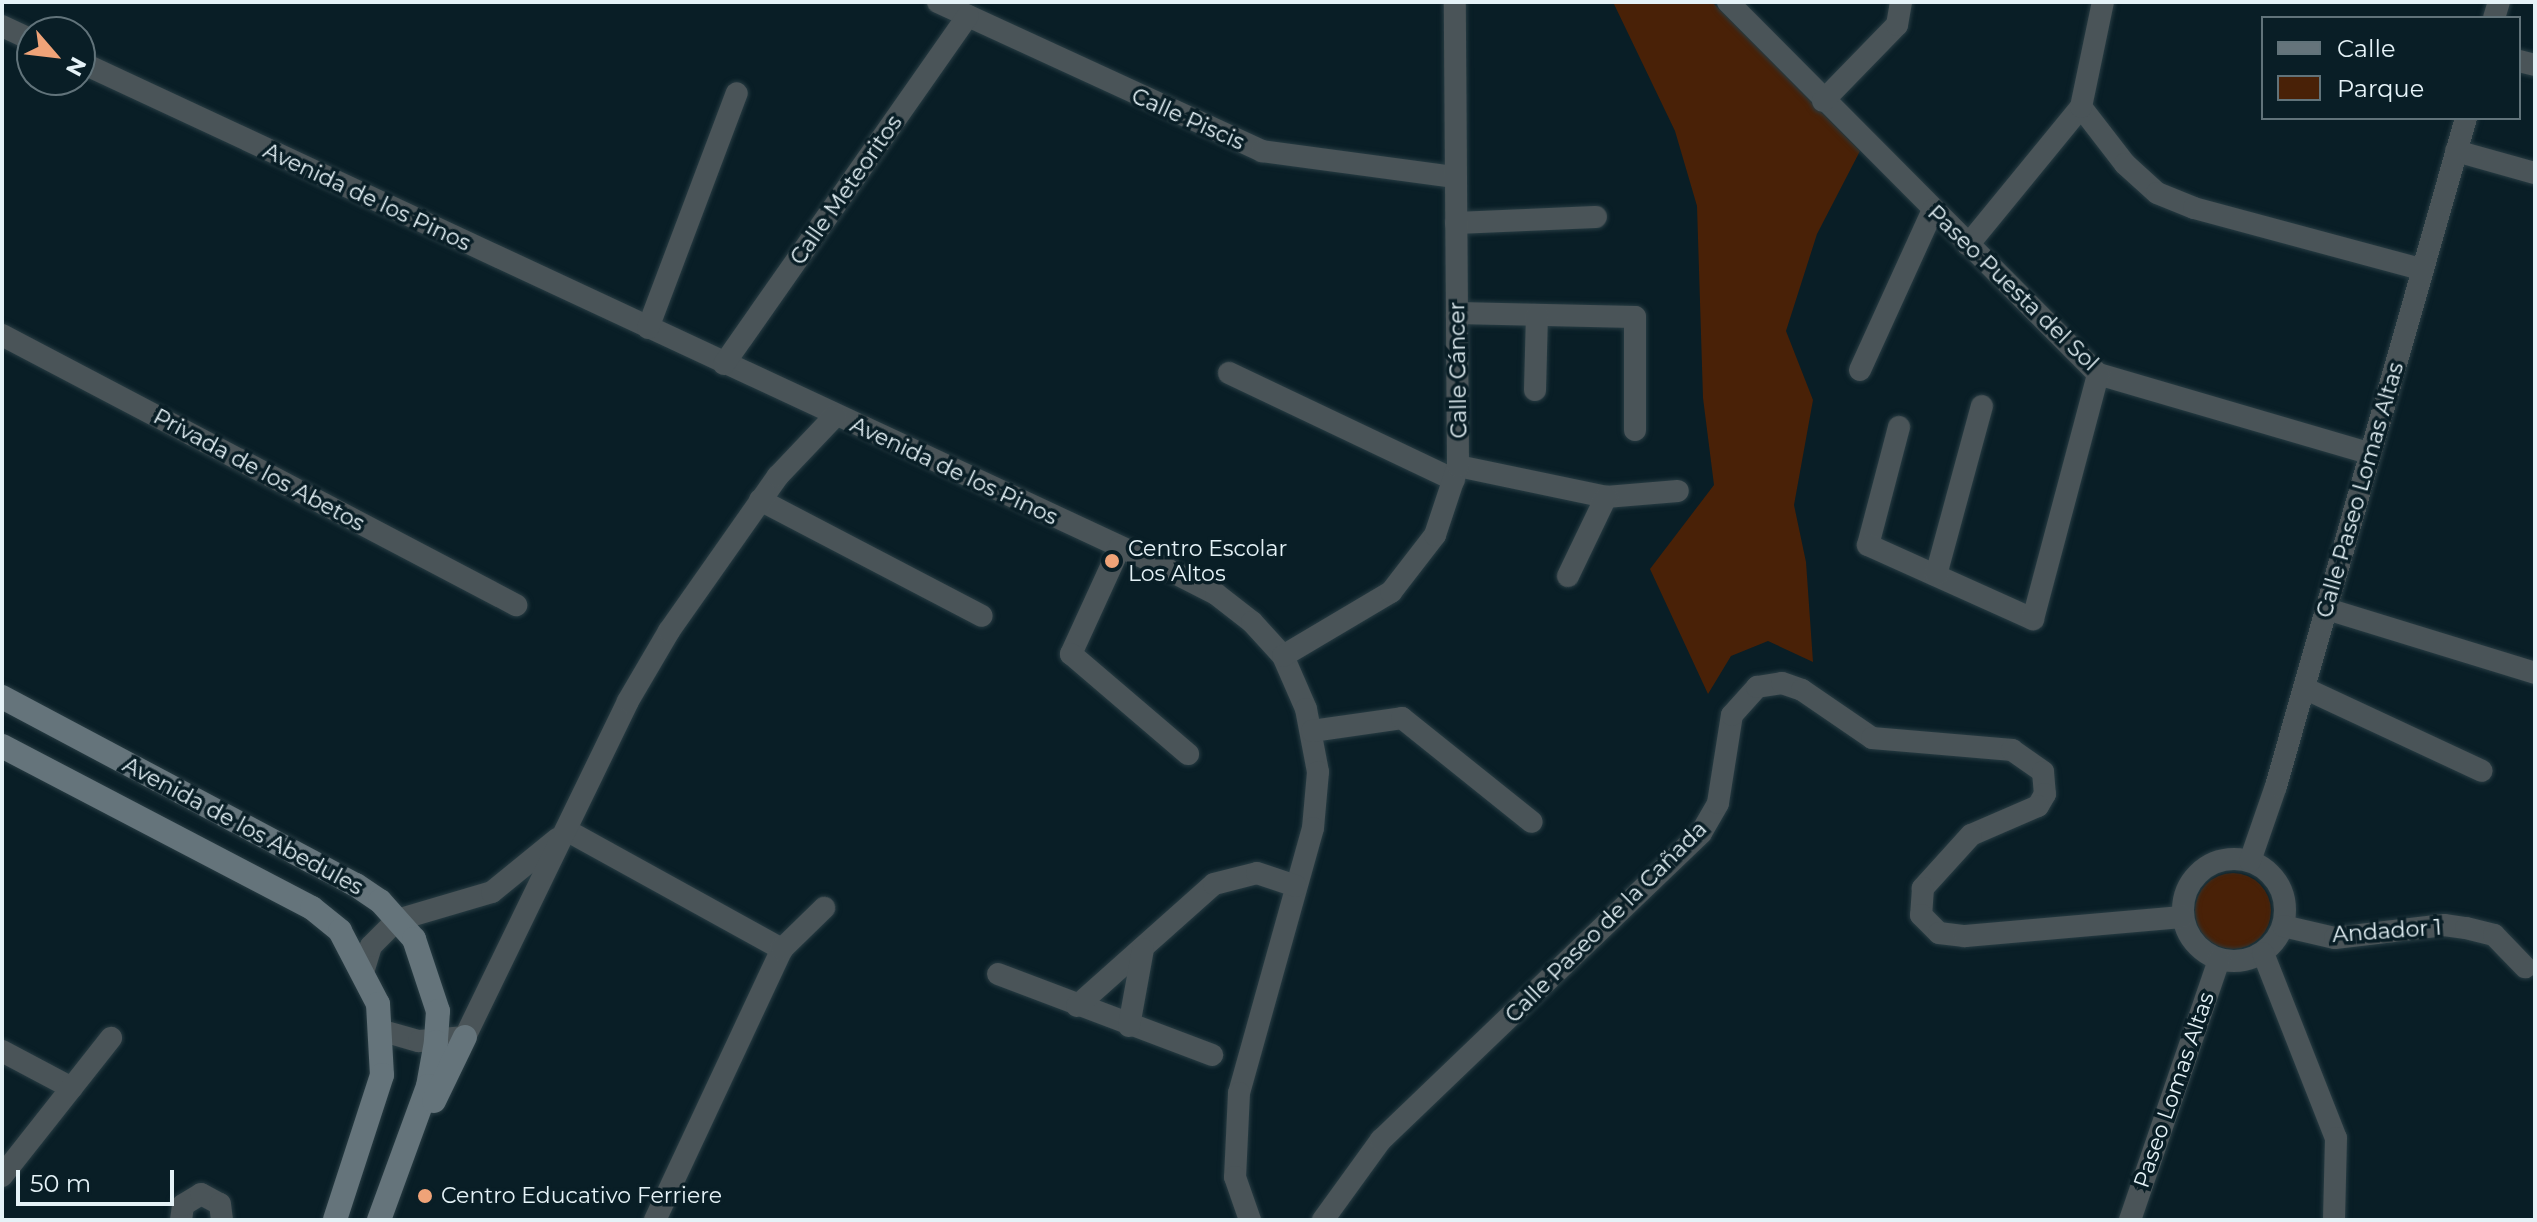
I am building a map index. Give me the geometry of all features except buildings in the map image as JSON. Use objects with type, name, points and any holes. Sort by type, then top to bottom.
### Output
[{"type":"street","name":"Calle Piscis","points":[[938,2],[1262,151],[1455,177]]},
{"type":"street","name":"Calle Cáncer","points":[[1283,656],[1391,592],[1435,535],[1456,473],[1455,2]]},
{"type":"street","name":"Paseo Puesta del Sol","points":[[1728,2],[1823,101],[2098,374],[2371,454]]},
{"type":"street","points":[[1823,101],[1897,25],[1901,2]]},
{"type":"street","points":[[1968,245],[2081,107],[2103,2]]},
{"type":"street","name":"Calle Meteoritos","points":[[724,364],[968,16]]},
{"type":"street","name":"Avenida de los Pinos","points":[[96,69],[1216,594],[1283,656],[1312,731],[1318,772],[1316,800],[1296,886],[1239,1093],[1235,1177],[1250,1220]]},
{"type":"street","points":[[648,328],[737,93]]},
{"type":"street","points":[[2081,107],[2125,164],[2157,193],[2194,208],[2423,270]]},
{"type":"street","name":"Calle Paseo Lomas Altas","points":[[2250,861],[2327,609],[2465,120]]},
{"type":"street","points":[[2456,151],[2535,173]]},
{"type":"street","points":[[1860,370],[1933,210]]},
{"type":"street","points":[[1456,223],[1596,217]]},
{"type":"street","points":[[1457,313],[1635,317],[1635,430]]},
{"type":"street","points":[[1535,390],[1537,315]]},
{"type":"street","name":"Privada de los Abetos","points":[[2,335],[516,605]]},
{"type":"street","points":[[1229,373],[1456,473],[1606,497],[1678,491]]},
{"type":"street","points":[[1899,427],[1868,545],[2033,619],[2098,374]]},
{"type":"street","points":[[1936,575],[1982,406]]},
{"type":"street","points":[[379,1220],[392,1186],[628,701],[760,500],[835,416]]},
{"type":"street","points":[[1568,576],[1606,497]]},
{"type":"street","points":[[760,500],[982,616]]},
{"type":"street","points":[[1120,547],[1071,654],[1188,754]]},
{"type":"street","points":[[2327,609],[2535,673]]},
{"type":"street","name":"Calle Paseo de la Cañada","points":[[1323,1220],[1381,1140],[1701,833],[1718,803],[1732,715],[1757,687],[1782,683],[1802,690],[1872,738],[2012,750],[2043,772],[2045,794],[2038,806],[1971,835],[1923,888],[1921,915],[1939,933],[1965,936],[2182,917]]},
{"type":"street","points":[[2304,688],[2482,771]]},
{"type":"street","name":"Avenida de los Abedules","points":[[2,697],[356,885],[414,939],[429,974],[438,1011],[436,1042],[428,1086],[392,1186]]},
{"type":"street","points":[[1312,731],[1402,718],[1532,822]]},
{"type":"street","name":"Avenida de los Abedules","points":[[2,746],[312,908],[340,931],[364,969],[383,1031],[382,1075],[374,1108],[335,1220]]},
{"type":"street","points":[[364,969],[371,946],[397,920],[492,892],[566,830]]},
{"type":"street","points":[[566,830],[782,949]]},
{"type":"street","points":[[2225,860],[2250,861],[2276,880],[2284,902],[2283,926],[2263,953],[2249,960],[2219,960],[2194,944],[2182,917],[2183,900],[2201,870],[2225,860]]},
{"type":"street","points":[[1077,1006],[1214,884],[1257,873],[1296,886]]},
{"type":"street","points":[[655,1220],[782,949],[824,908]]},
{"type":"street","name":"Andador 1","points":[[2283,926],[2344,938],[2444,925],[2466,928],[2494,935],[2525,967]]},
{"type":"street","points":[[1129,1026],[1143,949]]},
{"type":"street","points":[[2263,953],[2336,1138],[2334,1220]]},
{"type":"street","name":"Paseo Lomas Altas","points":[[2130,1220],[2219,960]]},
{"type":"street","points":[[998,974],[1212,1055]]},
{"type":"street","points":[[383,1031],[436,1042],[465,1037]]},
{"type":"street","points":[[2,1176],[111,1038]]},
{"type":"street","points":[[2,1051],[72,1088]]},
{"type":"street","points":[[181,1220],[183,1205],[201,1194],[220,1204],[222,1220]]},
{"type":"green space","points":[[1613,2],[1712,2],[1860,151],[1817,234],[1786,331],[1813,400],[1794,505],[1806,562],[1813,662],[1768,641],[1731,656],[1708,694],[1650,569],[1714,485],[1703,398],[1697,206],[1675,131]]},
{"type":"green space","points":[[2233,873],[2247,876],[2260,884],[2268,897],[2271,911],[2268,925],[2260,938],[2247,946],[2233,949],[2219,946],[2206,938],[2198,925],[2195,911],[2198,897],[2206,884],[2219,876]]},
{"type":"place","name":"Centro Escolar Los Altos","points":[[1112,561]]},
{"type":"place","name":"Centro Educativo Ferriere","points":[[425,1196]]}]
